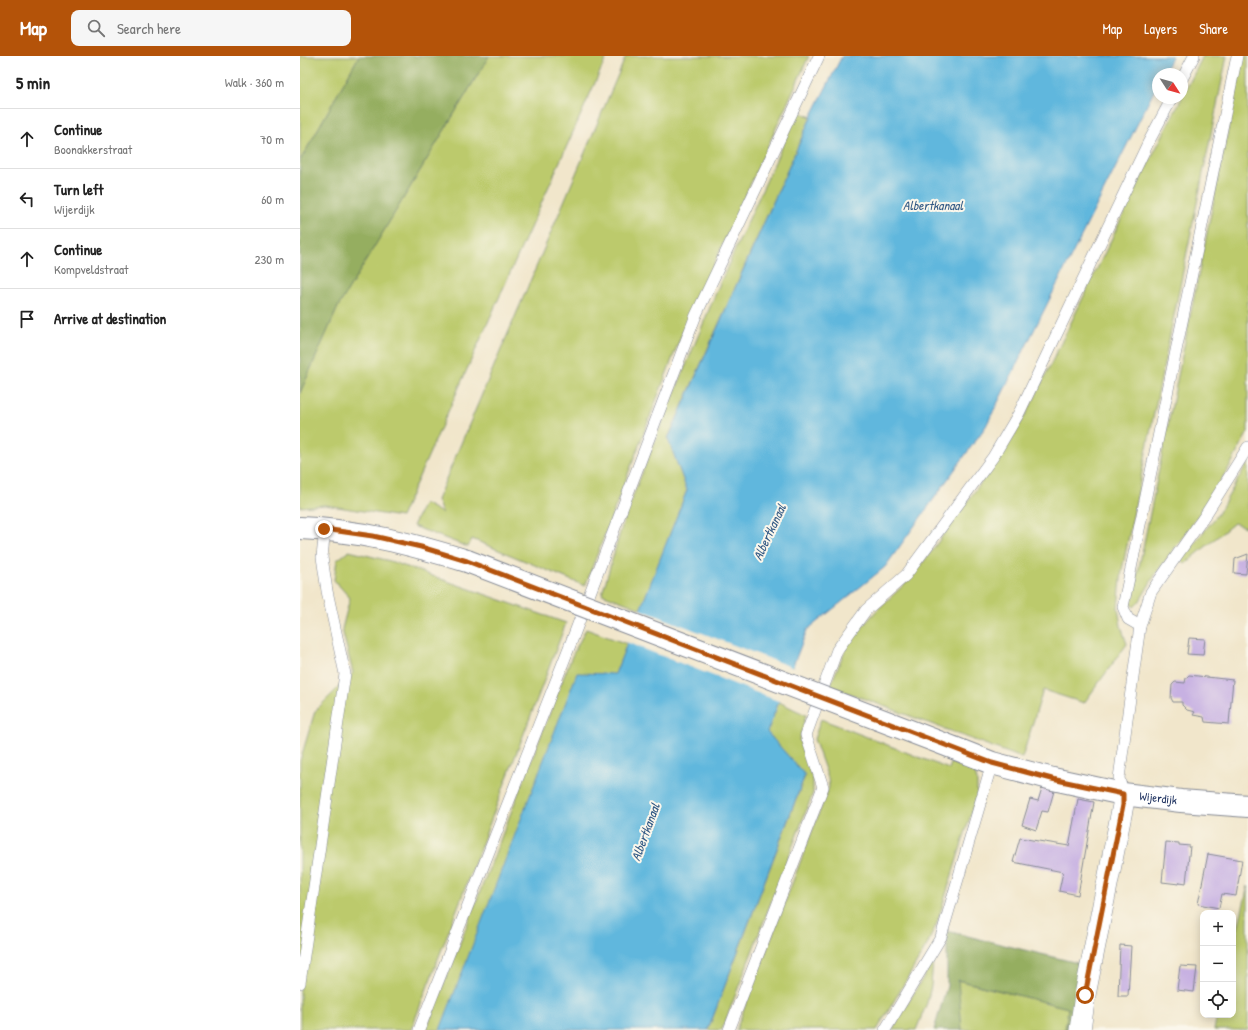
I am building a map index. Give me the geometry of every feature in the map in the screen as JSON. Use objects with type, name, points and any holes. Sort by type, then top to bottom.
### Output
[{"type":"street","name":"Wijerdijk","points":[[300,528],[324,529],[373,536],[421,547],[467,561],[992,763],[1052,779],[1123,794],[1181,801],[1248,806]]},
{"type":"street","points":[[1080,1030],[1085,995],[1123,805],[1123,794]]},
{"type":"lane","points":[[419,1030],[572,640],[696,315],[819,56]]},
{"type":"lane","points":[[1188,68],[1194,56]]},
{"type":"lane","points":[[1140,626],[1128,618],[1123,607],[1237,56]]},
{"type":"lane","points":[[729,1030],[823,787],[806,735],[837,650],[866,610],[906,574],[993,458],[1019,413],[1148,143],[1169,104]]},
{"type":"lane","points":[[1123,794],[1119,778],[1140,626],[1151,592],[1204,517],[1248,447]]},
{"type":"lane","points":[[300,983],[345,674],[327,591],[322,557],[324,529]]},
{"type":"lane","points":[[886,1030],[941,937],[992,763]]},
{"type":"green space","points":[[300,56],[359,56],[300,161]]},
{"type":"green space","points":[[359,56],[489,56],[338,307],[300,393],[300,161]]},
{"type":"green space","points":[[489,56],[607,56],[401,517],[325,505],[300,507],[300,393],[338,307]]},
{"type":"green space","points":[[626,56],[809,56],[681,336],[585,586],[472,539],[468,547],[413,526],[424,503],[442,513],[437,500]]},
{"type":"green space","points":[[1203,56],[1227,56],[1122,570],[1118,608],[1121,626],[1127,644],[1084,703],[1043,690],[1022,758],[830,686],[848,643],[877,610],[909,580],[1011,441],[1032,403],[1179,104],[1188,104],[1188,86]]},
{"type":"green space","points":[[1243,56],[1248,56],[1248,432],[1230,466],[1194,522],[1155,575],[1139,602],[1134,607],[1130,603],[1134,592]]},
{"type":"green space","points":[[798,111],[811,117],[668,438],[687,490],[641,609],[602,594],[625,516],[720,283]]},
{"type":"green space","points":[[1248,462],[1248,528],[1234,523],[1185,564],[1181,560],[1218,514]]},
{"type":"green space","points":[[349,551],[390,561],[566,623],[411,1030],[300,1030],[300,761],[315,711],[353,673],[342,629],[350,598],[334,580],[337,560]]},
{"type":"green space","points":[[586,629],[627,644],[615,674],[440,1030],[426,1030],[572,656]]},
{"type":"green space","points":[[779,702],[806,715],[799,740],[813,780],[813,793],[722,1030],[708,1030],[805,776],[767,732]]},
{"type":"green space","points":[[821,719],[949,769],[951,763],[975,772],[977,781],[977,795],[937,923],[927,945],[877,1030],[736,1030],[829,787],[828,778],[814,739]]},
{"type":"green space","points":[[1248,886],[1248,1030],[1214,1030],[1216,1018],[1236,1018],[1236,936]]},
{"type":"green space","points":[[947,931],[1094,967],[1078,1030],[1065,1030],[1068,1008],[958,980],[962,1030],[934,1030],[947,986]]},
{"type":"green space","points":[[933,961],[931,986],[927,1003],[916,1030],[892,1030]]},
{"type":"green space","points":[[957,980],[1068,1008],[1065,1030],[962,1030]]},
{"type":"water","name":"Albertkanaal","points":[[842,56],[1172,56],[1166,68],[1152,68],[1152,95],[986,426],[885,567],[807,630],[767,732],[805,775],[708,1030],[440,1030],[577,673],[615,674],[687,490],[668,439],[811,117]]},
{"type":"pier","points":[[639,609],[794,668],[781,702],[626,642]]},
{"type":"building","points":[[1248,554],[1246,574],[1234,573],[1235,559]]},
{"type":"building","points":[[1189,638],[1205,639],[1203,655],[1187,654]]},
{"type":"building","points":[[1189,675],[1233,680],[1229,724],[1205,722],[1204,717],[1193,715],[1195,712],[1187,710],[1182,705],[1182,702],[1173,702],[1171,698],[1172,685],[1175,682],[1185,683],[1186,678]]},
{"type":"building","points":[[1042,788],[1054,791],[1048,812],[1042,811],[1036,830],[1022,825],[1030,799],[1038,801]]},
{"type":"building","points":[[1078,799],[1094,802],[1078,895],[1059,891],[1063,872],[1013,862],[1020,838],[1069,846]]},
{"type":"building","points":[[1166,842],[1190,846],[1186,883],[1180,882],[1179,884],[1162,882]]},
{"type":"building","points":[[1208,854],[1242,860],[1236,896],[1222,894],[1219,908],[1198,904]]},
{"type":"building","points":[[1120,945],[1131,946],[1128,996],[1118,996]]},
{"type":"building","points":[[1180,966],[1197,967],[1194,992],[1177,990]]},
{"type":"route","points":[[324,529],[373,536],[421,547],[467,561],[992,763],[1052,779],[1123,794],[1123,805],[1085,995]]}]
